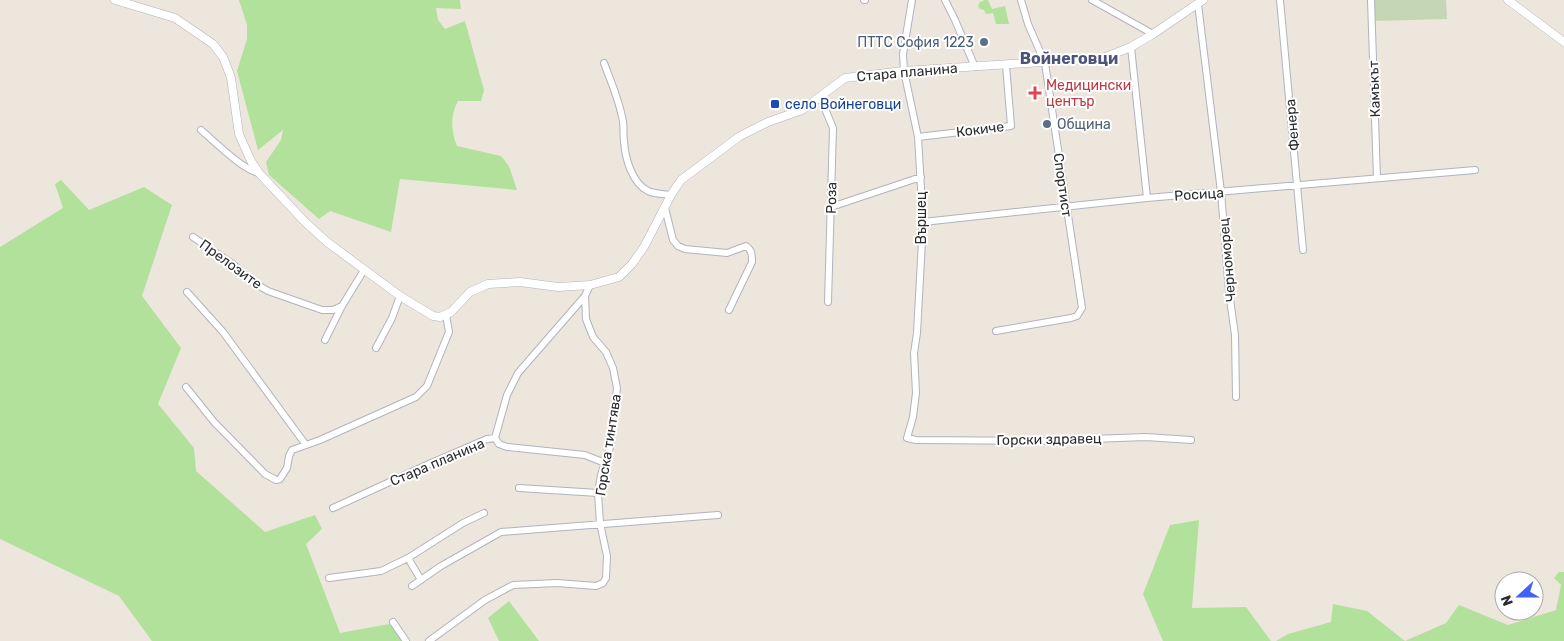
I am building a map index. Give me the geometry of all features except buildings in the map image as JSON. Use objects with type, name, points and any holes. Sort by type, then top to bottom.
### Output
[{"type":"street","points":[[115,0],[174,18],[213,44],[223,57],[229,72],[240,134],[251,161],[259,174],[305,222],[327,242],[364,270],[400,296],[433,316],[446,315],[448,332],[425,389],[416,397],[290,452],[284,476],[276,480],[265,474],[234,444],[186,388]]},
{"type":"street","name":"Вършец","points":[[907,438],[913,417],[916,393],[914,353],[917,333],[923,222],[918,137],[904,71],[903,47],[912,0]]},
{"type":"street","points":[[945,0],[976,67]]},
{"type":"street","name":"Спортист","points":[[996,330],[1071,318],[1079,314],[1082,308],[1045,62],[1028,24],[1021,0]]},
{"type":"street","points":[[1092,0],[1153,34]]},
{"type":"street","name":"Фенера","points":[[1280,0],[1303,250]]},
{"type":"street","name":"Камъкът","points":[[1371,0],[1377,178]]},
{"type":"street","points":[[1508,0],[1564,42]]},
{"type":"street","name":"Стара планина","points":[[446,315],[470,292],[488,284],[520,282],[558,287],[590,285],[619,277],[632,264],[681,180],[740,136],[802,110],[845,78],[904,71],[1103,58],[1131,47],[1201,2]]},
{"type":"street","name":"Черноморец","points":[[1201,2],[1221,192],[1229,292],[1235,335],[1236,397]]},
{"type":"street","points":[[1131,47],[1147,198]]},
{"type":"street","points":[[604,63],[619,105],[628,164],[634,176],[640,185],[648,190],[671,196]]},
{"type":"street","name":"Кокиче","points":[[918,137],[1011,126],[1006,65]]},
{"type":"street","name":"Роза","points":[[820,97],[833,128],[828,302]]},
{"type":"street","points":[[201,130],[226,153],[259,174]]},
{"type":"street","name":"Росица","points":[[923,222],[1147,198],[1475,170]]},
{"type":"street","points":[[831,207],[921,177]]},
{"type":"street","points":[[665,208],[672,240],[678,246],[685,249],[727,253],[746,246],[750,249],[752,262],[729,310]]},
{"type":"street","name":"Прелозите","points":[[193,237],[268,291],[322,310],[333,310],[342,306]]},
{"type":"street","points":[[325,340],[342,306],[364,270]]},
{"type":"street","name":"Горска тинтява","points":[[429,641],[485,600],[513,584],[557,583],[596,586],[604,583],[607,556],[600,523],[598,493],[600,475],[610,447],[616,388],[613,368],[606,352],[593,337],[586,319],[585,296],[590,285]]},
{"type":"street","points":[[187,292],[223,332],[306,446]]},
{"type":"street","points":[[376,348],[392,318],[400,296]]},
{"type":"street","name":"Стара планина","points":[[333,508],[429,464],[487,439],[495,438],[507,395],[518,373],[585,296]]},
{"type":"street","name":"Горски здравец","points":[[907,438],[916,440],[1002,441],[1146,437],[1191,440]]},
{"type":"street","points":[[495,438],[499,444],[507,447],[585,455],[605,463]]},
{"type":"street","points":[[519,488],[598,493]]},
{"type":"street","points":[[329,578],[381,570],[408,558],[463,523],[484,513]]},
{"type":"street","points":[[412,586],[448,562],[501,532],[718,515]]},
{"type":"street","points":[[408,558],[422,580]]},
{"type":"street","points":[[393,622],[406,641]]},
{"type":"green space","points":[[239,0],[460,0],[461,9],[436,8],[438,20],[445,29],[465,21],[484,90],[481,101],[458,101],[455,106],[453,129],[455,140],[457,146],[501,156],[509,166],[517,190],[400,179],[391,232],[330,211],[319,219],[269,175],[266,162],[281,140],[283,130],[258,150],[237,71],[247,39],[247,25]]},
{"type":"green space","points":[[988,0],[992,9],[1005,6],[1009,24],[996,24],[993,13],[986,14],[984,10],[980,9],[978,6],[980,2]]},
{"type":"green space","points":[[1374,0],[1446,0],[1447,19],[1374,21]]},
{"type":"green space","points":[[61,180],[89,210],[144,187],[172,205],[142,296],[181,348],[158,404],[194,448],[196,471],[265,532],[315,515],[322,529],[306,544],[340,633],[389,624],[405,641],[152,641],[119,596],[0,539],[0,247],[63,208],[55,184]]},
{"type":"green space","points":[[1199,520],[1192,608],[1246,607],[1271,641],[1163,641],[1143,594],[1170,525]]},
{"type":"green space","points":[[1559,572],[1564,572],[1564,641],[1405,641],[1446,623],[1459,605],[1494,619],[1494,621],[1508,625],[1521,621],[1544,621],[1544,614],[1556,610],[1561,585],[1554,578]]},
{"type":"green space","points":[[509,601],[539,641],[499,641],[488,618]]},
{"type":"green space","points":[[1333,604],[1367,611],[1405,641],[1276,641],[1288,634],[1331,622]]},
{"type":"place","name":"ПТТС София 1223","points":[[984,42]]},
{"type":"place","name":"Медицински център","points":[[1035,93]]},
{"type":"place","name":"село Войнеговци","points":[[775,104]]},
{"type":"place","name":"Община","points":[[1047,124]]},
{"type":"district","name":"Войнеговци","points":[[1069,58]]}]
